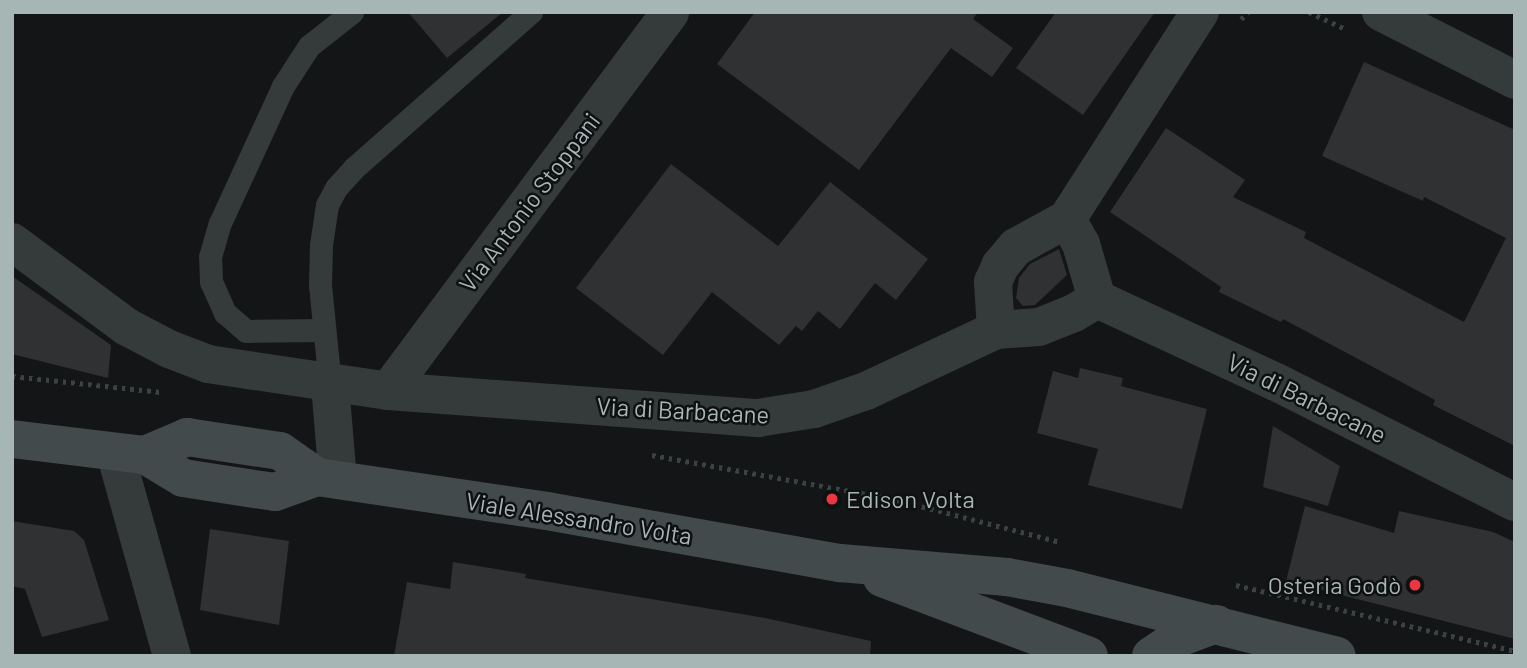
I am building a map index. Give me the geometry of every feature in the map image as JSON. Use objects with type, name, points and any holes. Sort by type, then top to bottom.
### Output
[{"type":"main road","name":"Viale Alessandro Volta","points":[[130,453],[187,437],[280,451],[327,479],[547,511],[840,563],[982,574],[1067,588],[1337,656]]},
{"type":"main road","points":[[12,439],[130,453]]},
{"type":"main road","name":"Viale Alessandro Volta","points":[[840,563],[1089,656]]},
{"type":"main road","points":[[1151,656],[1176,639],[1216,624]]},
{"type":"street","name":"Via Antonio Stoppani","points":[[388,391],[670,12]]},
{"type":"street","points":[[996,330],[993,282],[1000,266],[1016,247],[1067,219],[1200,12]]},
{"type":"street","points":[[1381,12],[1515,80]]},
{"type":"street","points":[[1067,219],[1085,254],[1097,299]]},
{"type":"street","name":"Via di Barbacane","points":[[12,242],[90,302],[169,349],[208,364],[330,385],[388,391],[758,418],[814,409],[866,391],[996,330],[1039,327],[1074,313],[1097,299],[1276,382],[1515,502]]},
{"type":"street","points":[[327,479],[330,385]]},
{"type":"street","points":[[130,453],[172,656]]},
{"type":"street","points":[[973,612],[1030,656]]},
{"type":"lane","points":[[323,330],[246,331],[225,313],[211,282],[210,257],[220,223],[283,86],[309,46],[352,12]]},
{"type":"lane","points":[[330,385],[320,285],[323,226],[327,205],[336,188],[354,168],[531,12]]},
{"type":"path","points":[[12,376],[171,393]]},
{"type":"path","points":[[638,453],[680,458],[889,498],[1068,544]]},
{"type":"path","points":[[1227,583],[1515,651]]},
{"type":"building","points":[[408,12],[503,12],[447,58]]},
{"type":"building","points":[[755,12],[978,12],[973,19],[1013,48],[992,77],[951,48],[859,170],[717,64]]},
{"type":"building","points":[[1056,12],[1155,12],[1083,115],[1016,68]]},
{"type":"building","points":[[1364,62],[1515,130],[1515,446],[1433,405],[1435,400],[1283,319],[1281,322],[1219,292],[1221,287],[1110,212],[1166,128],[1245,180],[1233,197],[1306,232],[1304,238],[1464,322],[1506,238],[1424,197],[1423,201],[1322,156]]},
{"type":"building","points":[[671,164],[778,246],[830,182],[928,259],[896,300],[875,283],[840,329],[818,311],[802,331],[796,326],[779,345],[712,292],[663,355],[576,288]]},
{"type":"building","points":[[1059,249],[1067,275],[1035,305],[1023,306],[1016,298],[1019,278],[1030,264]]},
{"type":"building","points":[[12,276],[111,345],[108,378],[12,354]]},
{"type":"building","points":[[1080,368],[1123,378],[1121,386],[1207,409],[1182,509],[1088,485],[1098,449],[1037,433],[1053,371],[1078,378]]},
{"type":"building","points":[[1273,426],[1340,466],[1328,506],[1263,487]]},
{"type":"building","points":[[1305,506],[1394,533],[1399,511],[1493,532],[1515,542],[1515,639],[1286,581]]},
{"type":"building","points":[[12,521],[74,531],[84,540],[109,620],[42,637],[25,589],[12,586]]},
{"type":"building","points":[[210,529],[289,541],[279,625],[200,610]]},
{"type":"building","points":[[453,562],[526,574],[525,578],[765,618],[871,641],[870,656],[394,656],[407,582],[450,589]]},
{"type":"place","name":"Edison Volta","points":[[832,499]]},
{"type":"place","name":"Osteria Godò","points":[[1415,585]]}]
